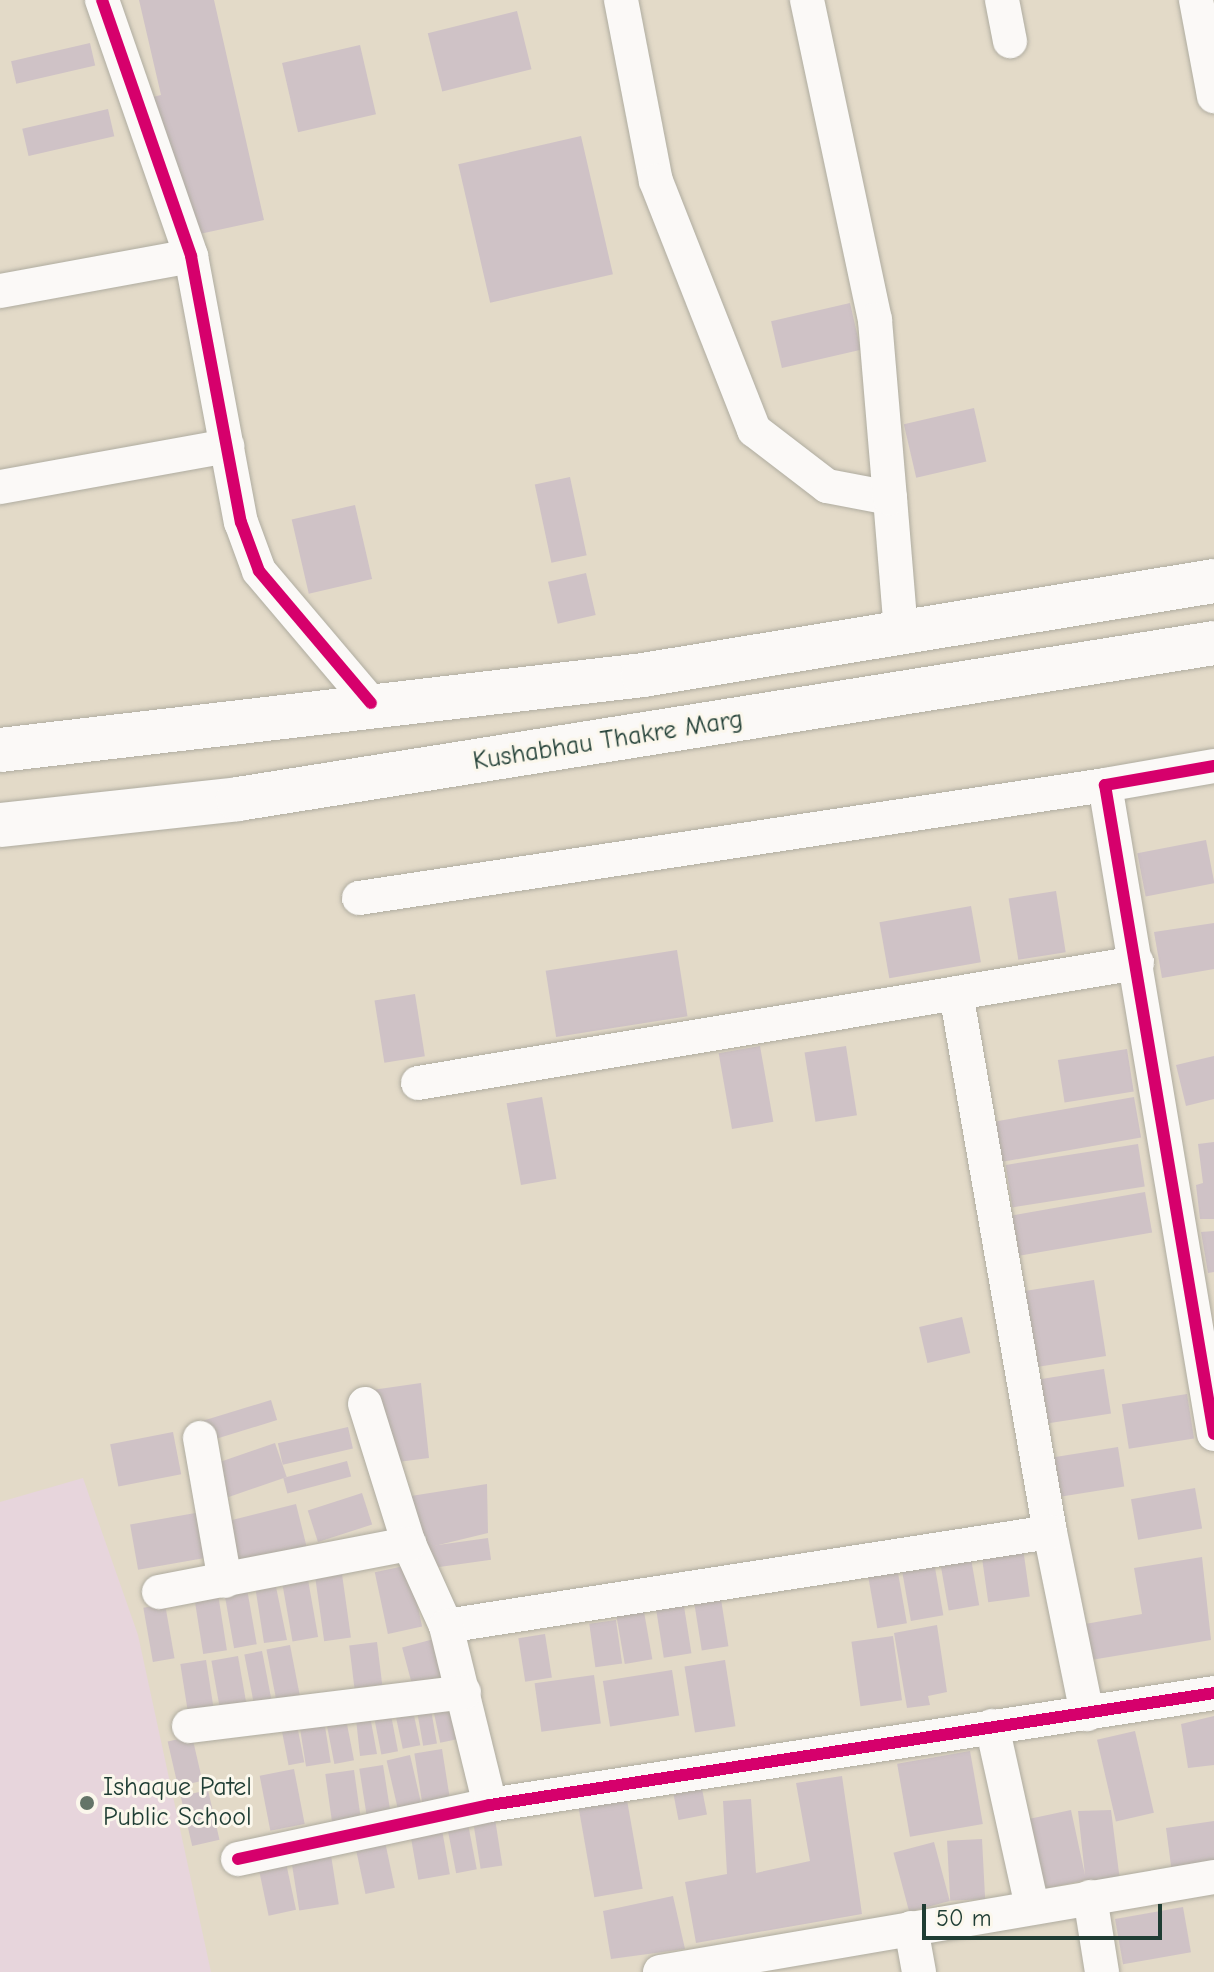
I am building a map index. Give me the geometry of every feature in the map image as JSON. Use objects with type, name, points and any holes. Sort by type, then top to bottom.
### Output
[{"type":"main road","points":[[0,750],[371,703],[643,675],[1214,581]]},
{"type":"main road","name":"Kushabhau Thakre Marg","points":[[0,825],[238,799],[1214,643]]},
{"type":"street","points":[[102,0],[191,256],[241,522],[259,571],[371,703]]},
{"type":"street","points":[[621,0],[656,181],[754,430],[827,486],[890,498]]},
{"type":"street","points":[[807,0],[875,320],[901,633]]},
{"type":"street","points":[[1002,0],[1010,41]]},
{"type":"street","points":[[1196,0],[1214,96]]},
{"type":"street","points":[[0,291],[191,256]]},
{"type":"street","points":[[0,487],[227,446]]},
{"type":"street","points":[[359,898],[1214,766]]},
{"type":"street","points":[[1105,785],[1214,1434]]},
{"type":"street","points":[[418,1083],[1137,963]]},
{"type":"street","points":[[956,993],[1050,1532],[1087,1714]]},
{"type":"street","points":[[365,1404],[409,1544],[446,1626],[490,1805]]},
{"type":"street","points":[[200,1438],[225,1581]]},
{"type":"street","points":[[446,1626],[1050,1532]]},
{"type":"street","points":[[159,1592],[409,1544]]},
{"type":"street","points":[[189,1726],[464,1692]]},
{"type":"street","points":[[238,1859],[490,1805],[1214,1693]]},
{"type":"street","points":[[992,1726],[1032,1907]]},
{"type":"street","points":[[660,1972],[729,1966],[911,1928],[1214,1877]]},
{"type":"street","points":[[1090,1897],[1102,1972]]},
{"type":"street","points":[[911,1928],[919,1972]]},
{"type":"shaded area","name":"Ishaque Patel Public School","points":[[83,1478],[138,1635],[211,1972],[0,1972],[0,1502]]},
{"type":"building","points":[[139,0],[214,0],[264,220],[181,238],[149,98],[161,95]]},
{"type":"building","points":[[517,11],[532,69],[442,91],[428,33]]},
{"type":"building","points":[[90,43],[95,65],[16,84],[11,61]]},
{"type":"building","points":[[360,45],[376,114],[298,132],[282,63]]},
{"type":"building","points":[[108,109],[114,136],[29,156],[22,129]]},
{"type":"building","points":[[581,136],[613,274],[490,303],[458,164]]},
{"type":"building","points":[[850,303],[861,350],[782,368],[771,321]]},
{"type":"building","points":[[974,408],[986,462],[916,478],[904,424]]},
{"type":"building","points":[[570,477],[587,555],[551,563],[535,484]]},
{"type":"building","points":[[355,505],[372,579],[309,594],[292,520]]},
{"type":"building","points":[[586,573],[596,615],[558,624],[548,582]]},
{"type":"building","points":[[1206,840],[1214,883],[1146,897],[1137,853]]},
{"type":"building","points":[[1056,891],[1066,952],[1018,960],[1009,899]]},
{"type":"building","points":[[971,906],[981,962],[889,978],[879,922]]},
{"type":"building","points":[[1214,923],[1214,969],[1162,978],[1154,932]]},
{"type":"building","points":[[677,950],[687,1016],[556,1037],[546,971]]},
{"type":"building","points":[[415,994],[425,1056],[384,1063],[375,1000]]},
{"type":"building","points":[[760,1046],[773,1122],[732,1129],[719,1053]]},
{"type":"building","points":[[846,1046],[857,1115],[815,1122],[805,1053]]},
{"type":"building","points":[[1127,1049],[1134,1091],[1065,1102],[1058,1060]]},
{"type":"building","points":[[1214,1056],[1214,1099],[1186,1106],[1176,1065]]},
{"type":"building","points":[[542,1097],[556,1179],[521,1185],[507,1103]]},
{"type":"building","points":[[1134,1097],[1141,1137],[998,1163],[991,1122]]},
{"type":"building","points":[[1214,1142],[1214,1219],[1200,1219],[1196,1185],[1203,1183],[1198,1144]]},
{"type":"building","points":[[1138,1144],[1145,1186],[1012,1207],[1006,1165]]},
{"type":"building","points":[[1145,1192],[1152,1232],[1019,1256],[1012,1215]]},
{"type":"building","points":[[1214,1231],[1214,1272],[1208,1273],[1201,1232]]},
{"type":"building","points":[[1094,1280],[1106,1356],[1032,1368],[1020,1292]]},
{"type":"building","points":[[962,1317],[970,1353],[927,1363],[919,1327]]},
{"type":"building","points":[[1104,1369],[1111,1413],[1044,1424],[1037,1380]]},
{"type":"building","points":[[421,1383],[429,1458],[390,1463],[365,1391]]},
{"type":"building","points":[[1187,1394],[1194,1438],[1129,1449],[1122,1404]]},
{"type":"building","points":[[271,1400],[277,1420],[208,1441],[202,1421]]},
{"type":"building","points":[[348,1427],[353,1448],[283,1465],[278,1443]]},
{"type":"building","points":[[173,1432],[181,1474],[118,1486],[110,1444]]},
{"type":"building","points":[[275,1443],[287,1477],[221,1500],[210,1465]]},
{"type":"building","points":[[1118,1447],[1124,1487],[1060,1497],[1054,1457]]},
{"type":"building","points":[[347,1461],[351,1476],[287,1494],[283,1478]]},
{"type":"building","points":[[487,1484],[488,1533],[422,1549],[411,1496]]},
{"type":"building","points":[[1195,1488],[1202,1528],[1138,1540],[1131,1499]]},
{"type":"building","points":[[362,1493],[372,1524],[318,1542],[308,1511]]},
{"type":"building","points":[[296,1504],[307,1548],[235,1566],[224,1522]]},
{"type":"building","points":[[201,1512],[209,1557],[138,1570],[130,1525]]},
{"type":"building","points":[[488,1538],[491,1560],[427,1569],[424,1547]]},
{"type":"building","points":[[1023,1548],[1030,1597],[988,1602],[981,1554]]},
{"type":"building","points":[[970,1553],[979,1605],[949,1611],[939,1558]]},
{"type":"building","points":[[1202,1557],[1211,1640],[1091,1660],[1085,1624],[1142,1614],[1134,1568]]},
{"type":"building","points":[[934,1562],[943,1615],[911,1621],[902,1568]]},
{"type":"building","points":[[409,1565],[422,1627],[388,1634],[375,1572]]},
{"type":"building","points":[[897,1567],[907,1623],[877,1628],[867,1572]]},
{"type":"building","points":[[307,1574],[318,1637],[293,1642],[281,1579]]},
{"type":"building","points":[[342,1574],[351,1637],[324,1641],[315,1578]]},
{"type":"building","points":[[275,1582],[287,1640],[264,1643],[255,1586]]},
{"type":"building","points":[[247,1589],[257,1644],[234,1648],[224,1593]]},
{"type":"building","points":[[720,1593],[728,1646],[702,1651],[693,1597]]},
{"type":"building","points":[[218,1594],[227,1650],[203,1654],[194,1598]]},
{"type":"building","points":[[683,1600],[691,1653],[664,1658],[655,1604]]},
{"type":"building","points":[[165,1604],[175,1658],[153,1662],[143,1608]]},
{"type":"building","points":[[643,1606],[652,1659],[625,1664],[615,1611]]},
{"type":"building","points":[[616,1620],[622,1664],[595,1667],[589,1624]]},
{"type":"building","points":[[937,1625],[947,1692],[928,1696],[930,1705],[907,1708],[894,1633]]},
{"type":"building","points":[[545,1634],[552,1677],[525,1682],[518,1638]]},
{"type":"building","points":[[893,1636],[902,1700],[860,1706],[851,1642]]},
{"type":"building","points":[[434,1639],[447,1686],[415,1695],[402,1648]]},
{"type":"building","points":[[377,1642],[382,1685],[354,1688],[349,1645]]},
{"type":"building","points":[[290,1645],[301,1702],[278,1707],[266,1650]]},
{"type":"building","points":[[262,1651],[273,1706],[255,1709],[244,1654]]},
{"type":"building","points":[[238,1656],[248,1710],[221,1715],[211,1661]]},
{"type":"building","points":[[206,1660],[215,1715],[189,1719],[180,1664]]},
{"type":"building","points":[[725,1660],[735,1726],[695,1733],[685,1666]]},
{"type":"building","points":[[672,1670],[679,1715],[610,1726],[603,1681]]},
{"type":"building","points":[[594,1675],[601,1724],[541,1732],[535,1683]]},
{"type":"building","points":[[449,1702],[457,1739],[440,1743],[432,1706]]},
{"type":"building","points":[[430,1704],[437,1743],[423,1746],[416,1706]]},
{"type":"building","points":[[412,1706],[420,1745],[403,1749],[394,1710]]},
{"type":"building","points":[[390,1710],[398,1751],[381,1754],[373,1713]]},
{"type":"building","points":[[370,1716],[377,1754],[360,1756],[356,1719]]},
{"type":"building","points":[[1214,1716],[1214,1765],[1188,1768],[1181,1724]]},
{"type":"building","points":[[346,1719],[354,1760],[334,1764],[326,1723]]},
{"type":"building","points":[[324,1720],[331,1762],[306,1766],[299,1724]]},
{"type":"building","points":[[297,1725],[304,1762],[289,1765],[281,1728]]},
{"type":"building","points":[[1135,1731],[1154,1813],[1116,1822],[1097,1740]]},
{"type":"building","points":[[192,1736],[202,1781],[178,1786],[168,1742]]},
{"type":"building","points":[[442,1749],[450,1800],[422,1805],[414,1753]]},
{"type":"building","points":[[970,1751],[983,1824],[910,1837],[897,1764]]},
{"type":"building","points":[[410,1755],[421,1804],[398,1809],[387,1760]]},
{"type":"building","points":[[383,1765],[391,1813],[367,1817],[359,1769]]},
{"type":"building","points":[[294,1769],[305,1824],[270,1831],[260,1776]]},
{"type":"building","points":[[354,1770],[361,1818],[332,1822],[325,1774]]},
{"type":"building","points":[[842,1776],[862,1914],[696,1943],[685,1882],[727,1874],[723,1801],[751,1799],[756,1873],[810,1861],[796,1783]]},
{"type":"building","points":[[702,1789],[707,1815],[678,1820],[674,1795]]},
{"type":"building","points":[[208,1790],[219,1840],[192,1846],[181,1796]]},
{"type":"building","points":[[627,1800],[643,1889],[594,1897],[579,1809]]},
{"type":"building","points":[[1071,1810],[1085,1875],[1078,1811],[1111,1810],[1120,1881],[1086,1880],[1039,1890],[1024,1820]]},
{"type":"building","points":[[495,1819],[502,1865],[481,1869],[473,1822]]},
{"type":"building","points":[[1214,1821],[1214,1866],[1172,1873],[1166,1828]]},
{"type":"building","points":[[441,1824],[450,1874],[418,1880],[409,1830]]},
{"type":"building","points":[[468,1824],[477,1869],[456,1873],[447,1828]]},
{"type":"building","points":[[384,1837],[395,1888],[365,1894],[355,1843]]},
{"type":"building","points":[[982,1839],[985,1899],[950,1901],[947,1841]]},
{"type":"building","points":[[934,1842],[950,1901],[909,1912],[893,1853]]},
{"type":"building","points":[[330,1849],[339,1904],[299,1911],[290,1855]]},
{"type":"building","points":[[285,1858],[296,1910],[269,1916],[258,1864]]},
{"type":"building","points":[[673,1896],[685,1949],[611,1959],[603,1911]]},
{"type":"building","points":[[1183,1907],[1191,1952],[1123,1964],[1115,1919]]},
{"type":"cycle path","points":[[102,0],[191,256],[241,522],[259,571],[371,703]]},
{"type":"cycle path","points":[[1214,766],[1105,785],[1214,1434]]},
{"type":"cycle path","points":[[238,1859],[490,1805],[1214,1693]]},
{"type":"place","name":"Ishaque Patel Public School","points":[[87,1803]]}]
